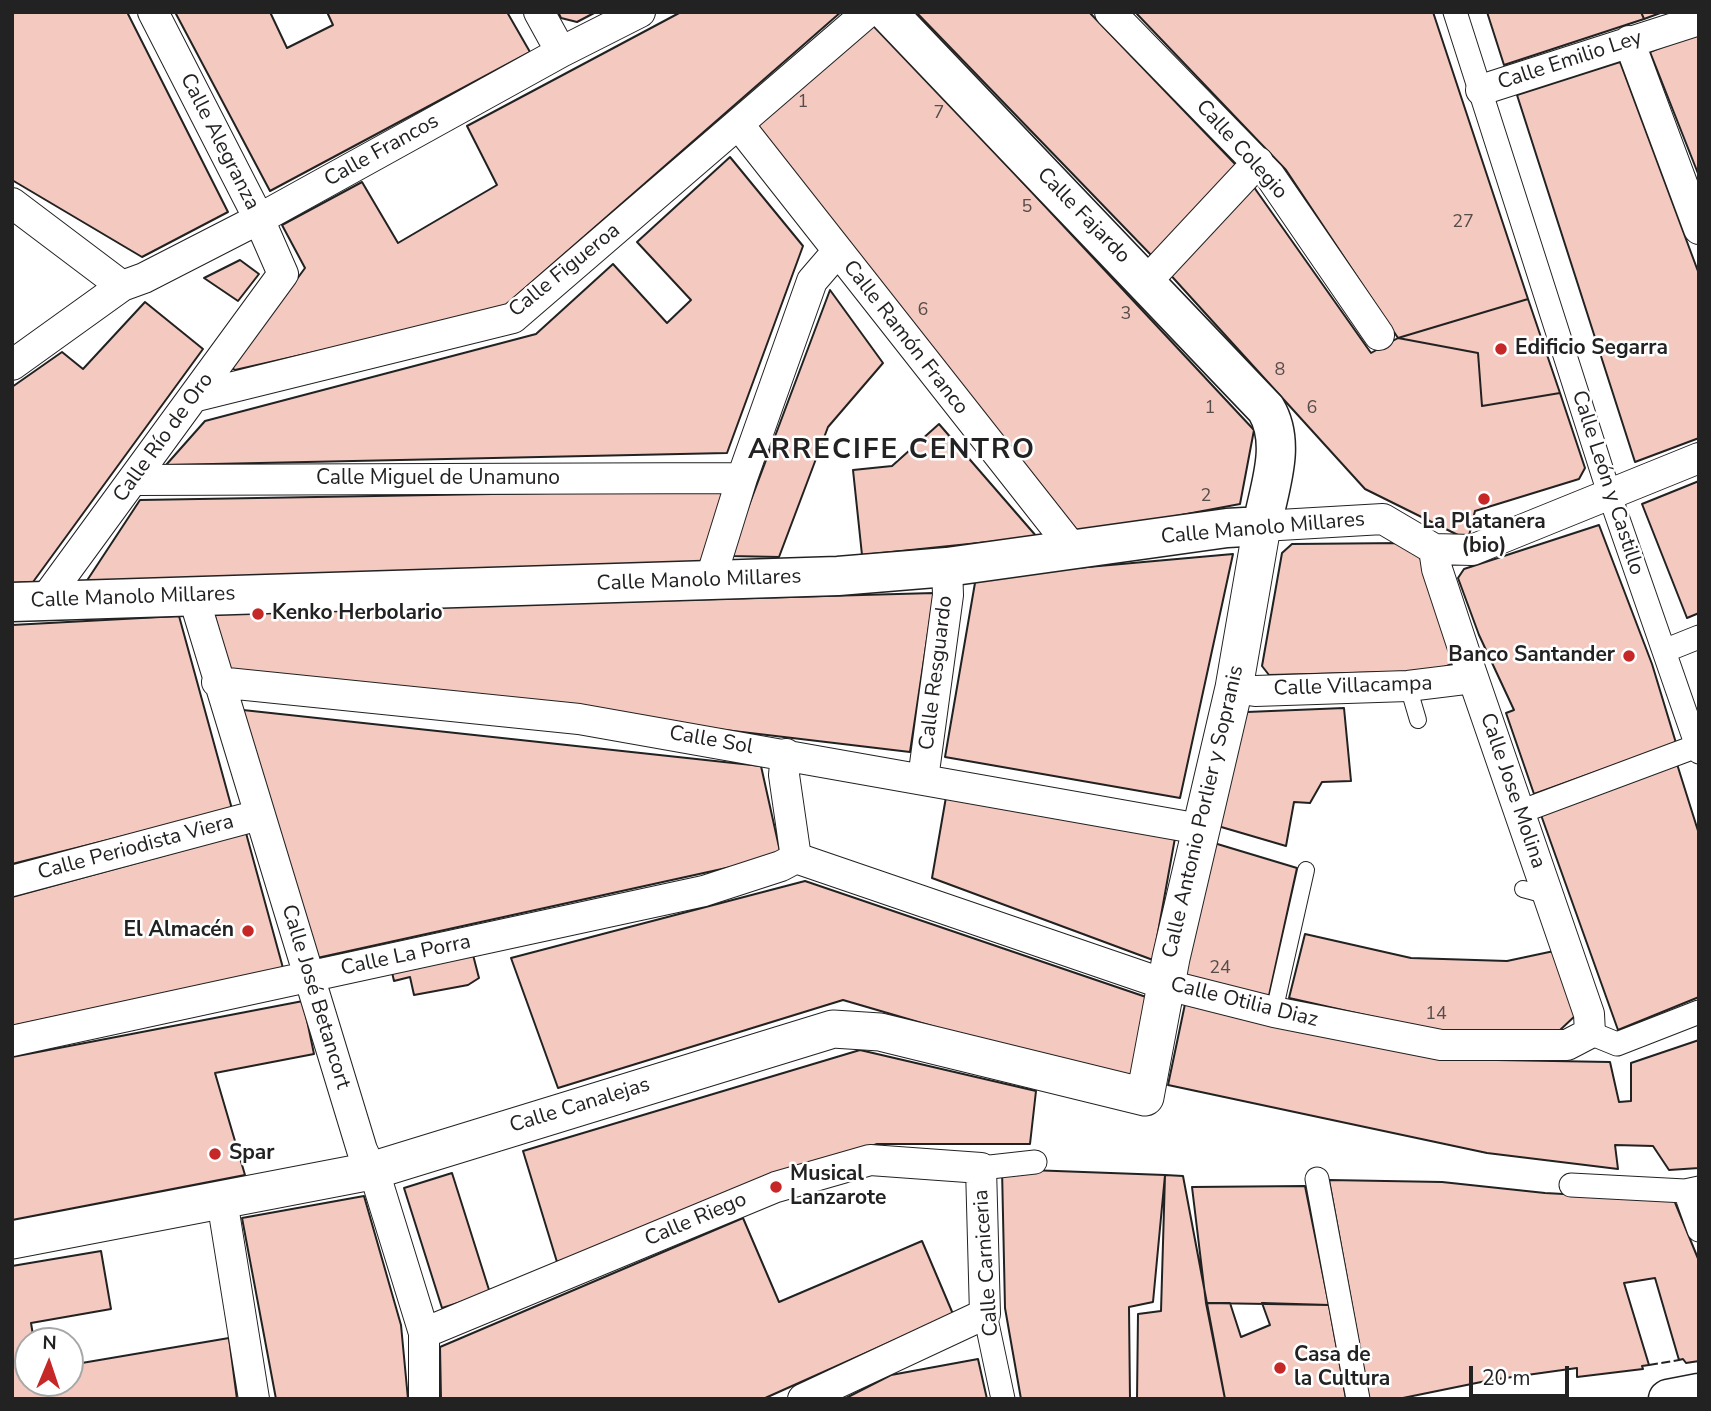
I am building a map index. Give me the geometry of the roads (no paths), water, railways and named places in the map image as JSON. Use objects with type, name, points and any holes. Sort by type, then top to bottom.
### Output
[{"type":"main road","name":"Calle Fajardo","points":[[887,12],[1266,409],[1274,423],[1278,439],[1262,526]]},
{"type":"main road","name":"Calle Manolo Millares","points":[[28,601],[710,582],[947,567],[1227,528],[1262,526]]},
{"type":"main road","points":[[1668,1399],[1699,1394]]},
{"type":"street","name":"Calle Alegranza","points":[[153,12],[259,219],[282,274]]},
{"type":"street","points":[[539,12],[561,52]]},
{"type":"street","name":"Calle Francos","points":[[12,365],[122,286],[144,278],[259,219],[561,52],[640,12]]},
{"type":"street","name":"Calle Figueroa","points":[[193,397],[513,318],[868,12]]},
{"type":"street","name":"Calle León y Castillo","points":[[1455,12],[1610,496],[1698,749]]},
{"type":"street","name":"Calle Colegio","points":[[1120,16],[1258,162],[1379,335]]},
{"type":"street","name":"Calle Emilio Ley","points":[[1481,90],[1699,20]]},
{"type":"street","points":[[1629,41],[1699,229]]},
{"type":"street","name":"Calle Ramón Franco","points":[[739,125],[1073,549]]},
{"type":"street","points":[[1146,282],[1258,162]]},
{"type":"street","points":[[12,203],[122,286]]},
{"type":"street","points":[[710,582],[742,478],[812,281],[837,252]]},
{"type":"street","name":"Calle Río de Oro","points":[[28,601],[135,480],[282,274]]},
{"type":"street","points":[[1434,549],[1472,550],[1699,458]]},
{"type":"street","name":"Calle Miguel de Unamuno","points":[[135,480],[742,478]]},
{"type":"street","name":"Calle Manolo Millares","points":[[1262,526],[1383,519],[1434,549]]},
{"type":"street","name":"Calle Antonio Porlier y Sopranis","points":[[1145,1097],[1200,829],[1234,688],[1262,526]]},
{"type":"street","name":"Calle Jose Molina","points":[[1434,549],[1437,569],[1520,812],[1536,892],[1589,1014],[1590,1033]]},
{"type":"street","name":"Calle Resguardo","points":[[923,779],[948,595],[947,567]]},
{"type":"street","name":"Calle José Betancort","points":[[193,595],[217,682],[362,1150],[379,1184],[424,1334],[424,1399]]},
{"type":"street","points":[[1664,651],[1699,637]]},
{"type":"street","name":"Calle Villacampa","points":[[1234,688],[1255,691],[1408,686],[1473,678]]},
{"type":"street","name":"Calle Sol","points":[[217,682],[579,719],[1200,829]]},
{"type":"street","points":[[1520,812],[1698,749]]},
{"type":"street","points":[[786,754],[784,775],[796,858]]},
{"type":"street","name":"Calle Periodista Viera","points":[[12,881],[259,815]]},
{"type":"street","name":"Calle La Porra","points":[[12,1041],[704,891],[782,866],[796,858]]},
{"type":"street","name":"Calle Otilia Diaz","points":[[796,858],[1167,985],[1274,1012],[1441,1045],[1567,1045],[1590,1033]]},
{"type":"street","points":[[1590,1033],[1617,1044],[1699,1012]]},
{"type":"street","name":"Calle Canalejas","points":[[12,1240],[371,1171],[833,1029],[880,1032],[1145,1097]]},
{"type":"street","name":"Calle Riego","points":[[424,1334],[776,1187],[870,1160],[981,1168]]},
{"type":"street","points":[[981,1168],[1035,1162]]},
{"type":"street","name":"Calle Carniceria","points":[[981,1168],[985,1314],[1003,1399]]},
{"type":"street","points":[[1317,1179],[1359,1399]]},
{"type":"street","points":[[1571,1185],[1692,1189],[1699,1230]]},
{"type":"street","points":[[222,1200],[254,1399]]},
{"type":"street","points":[[803,1399],[985,1314]]},
{"type":"lane","points":[[1408,686],[1418,720]]},
{"type":"lane","points":[[1274,1012],[1306,870]]},
{"type":"place","name":"Edificio Segarra","points":[[1501,349]]},
{"type":"place","name":"La Platanera (bio)","points":[[1484,499]]},
{"type":"place","name":"Kenko Herbolario","points":[[258,614]]},
{"type":"place","name":"Banco Santander","points":[[1629,656]]},
{"type":"place","name":"El Almacén","points":[[248,931]]},
{"type":"place","name":"Spar","points":[[215,1154]]},
{"type":"place","name":"Musical Lanzarote","points":[[776,1187]]},
{"type":"place","name":"Casa de la Cultura","points":[[1280,1368]]},
{"type":"district","name":"ARRECIFE CENTRO","points":[[892,451]]}]
